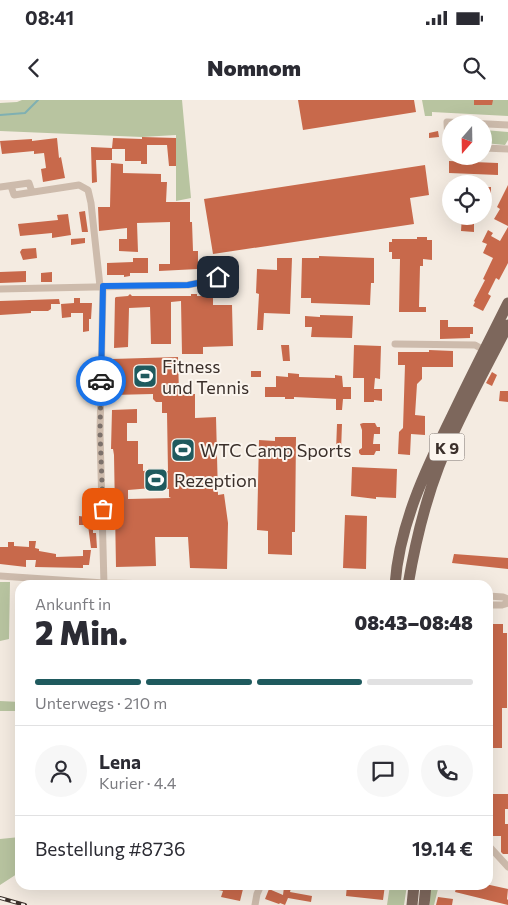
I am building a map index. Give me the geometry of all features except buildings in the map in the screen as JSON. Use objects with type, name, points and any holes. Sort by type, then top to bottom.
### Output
[{"type":"main road","name":"K 9","points":[[396,580],[404,536],[417,494],[444,432],[508,303]]},
{"type":"main road","name":"K 9","points":[[409,580],[418,533],[439,466],[459,419],[508,325]]},
{"type":"main road","points":[[412,905],[414,890]]},
{"type":"main road","points":[[424,905],[426,890]]},
{"type":"street","points":[[492,124],[508,125]]},
{"type":"street","points":[[492,148],[508,148]]},
{"type":"street","points":[[0,187],[29,183],[32,192],[79,185],[88,190],[102,286],[100,432],[104,580]]},
{"type":"street","points":[[0,289],[188,285],[218,277]]},
{"type":"street","points":[[395,344],[475,345],[484,350]]},
{"type":"street","points":[[0,576],[52,580]]},
{"type":"street","points":[[493,596],[503,597],[508,601],[502,605],[493,605]]},
{"type":"street","points":[[493,850],[508,867]]},
{"type":"street","points":[[255,905],[258,890]]},
{"type":"green space","points":[[22,100],[182,100],[191,198],[176,201],[176,135],[142,137],[0,131],[0,103]]},
{"type":"green space","points":[[422,100],[508,100],[508,116],[432,112],[432,116],[425,116]]},
{"type":"green space","points":[[492,131],[508,132],[508,140],[505,145],[492,144]]},
{"type":"green space","points":[[0,582],[10,582],[9,639],[0,641]]},
{"type":"green space","points":[[0,701],[15,702],[15,711],[0,711]]},
{"type":"green space","points":[[15,838],[15,875],[0,885],[0,839]]},
{"type":"green space","points":[[389,890],[406,890],[404,905],[387,905]]},
{"type":"green space","points":[[429,890],[438,890],[434,905],[430,905]]},
{"type":"waterway","points":[[0,115],[25,113],[38,100]]},
{"type":"railway","points":[[0,898],[25,905]]},
{"type":"way so far","points":[[101,381],[100,432],[103,509]]},
{"type":"place","name":"Fitness und Tennis","points":[[145,376]]},
{"type":"place","name":"WTC Camp Sports","points":[[183,450]]},
{"type":"place","name":"Rezeption","points":[[156,480]]},
{"type":"route","points":[[101,381],[103,286],[188,285],[218,277]]}]
